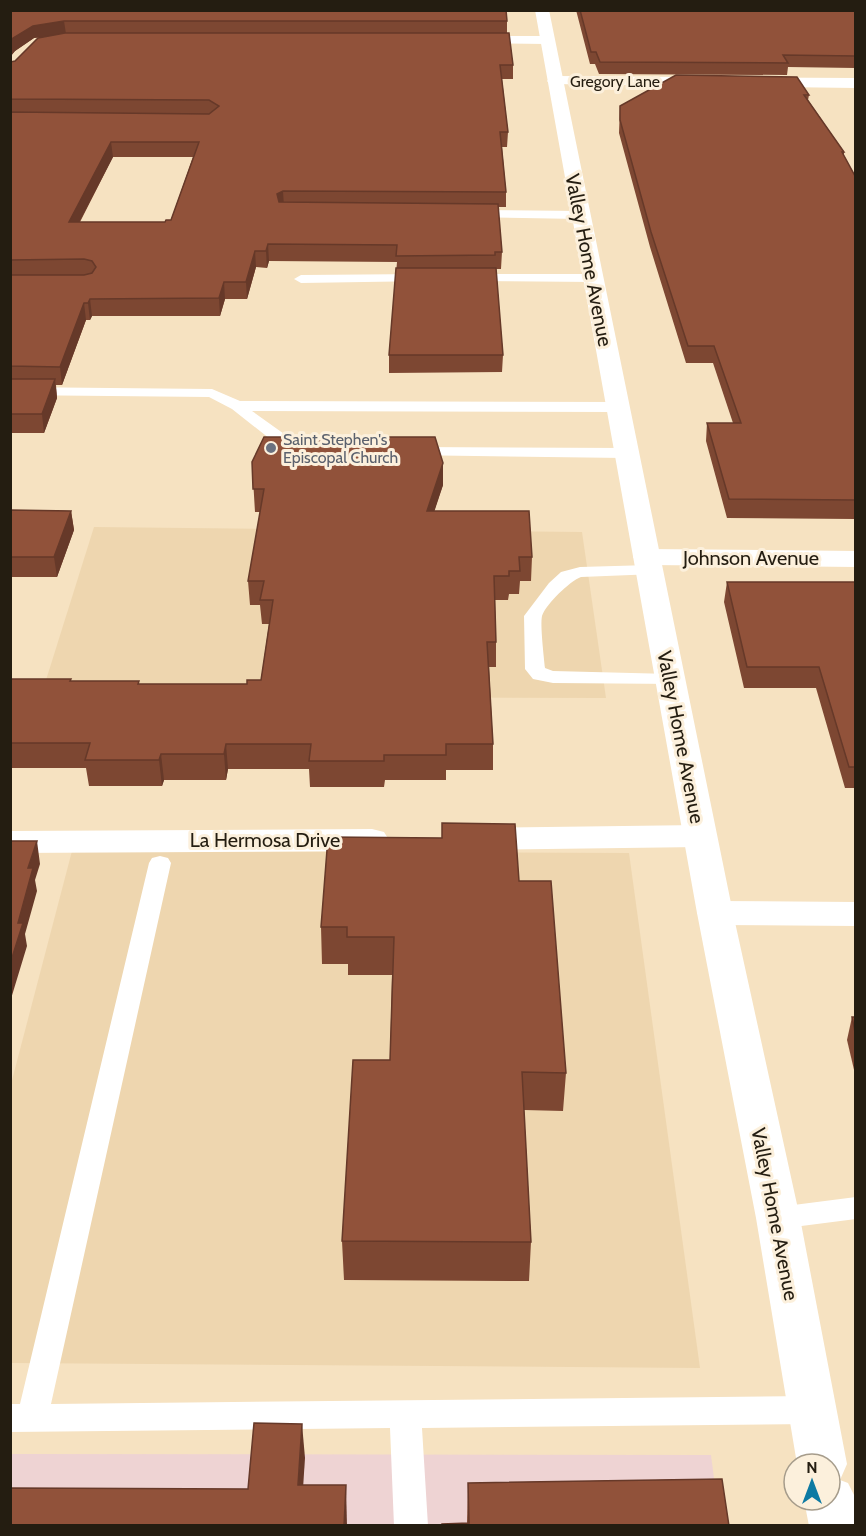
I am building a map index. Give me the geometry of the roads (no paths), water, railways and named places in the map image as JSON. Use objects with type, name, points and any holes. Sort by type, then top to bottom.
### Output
[{"type":"street","points":[[450,40],[544,26]]},
{"type":"street","name":"Valley Home Avenue","points":[[544,26],[700,837],[778,1218],[820,1452]]},
{"type":"street","name":"Gregory Lane","points":[[555,81],[848,88]]},
{"type":"street","name":"Johnson Avenue","points":[[648,564],[855,559]]},
{"type":"street","points":[[442,839],[700,837]]},
{"type":"street","name":"La Hermosa Drive","points":[[10,842],[406,839]]},
{"type":"street","points":[[715,913],[855,914]]},
{"type":"lane","points":[[461,214],[580,215]]},
{"type":"lane","points":[[301,279],[593,278]]},
{"type":"lane","points":[[10,391],[212,393],[237,406],[295,452],[319,452]]},
{"type":"lane","points":[[237,406],[616,407]]},
{"type":"lane","points":[[401,452],[625,453]]},
{"type":"lane","points":[[648,564],[580,572],[567,576],[555,587],[533,616],[535,669],[540,675],[553,677],[671,680]]},
{"type":"lane","points":[[160,863],[21,1418],[811,1410]]},
{"type":"lane","points":[[778,1218],[855,1208]]},
{"type":"lane","points":[[405,1415],[411,1526]]},
{"type":"place","name":"Saint Stephen's Episcopal Church","points":[[271,448]]}]
